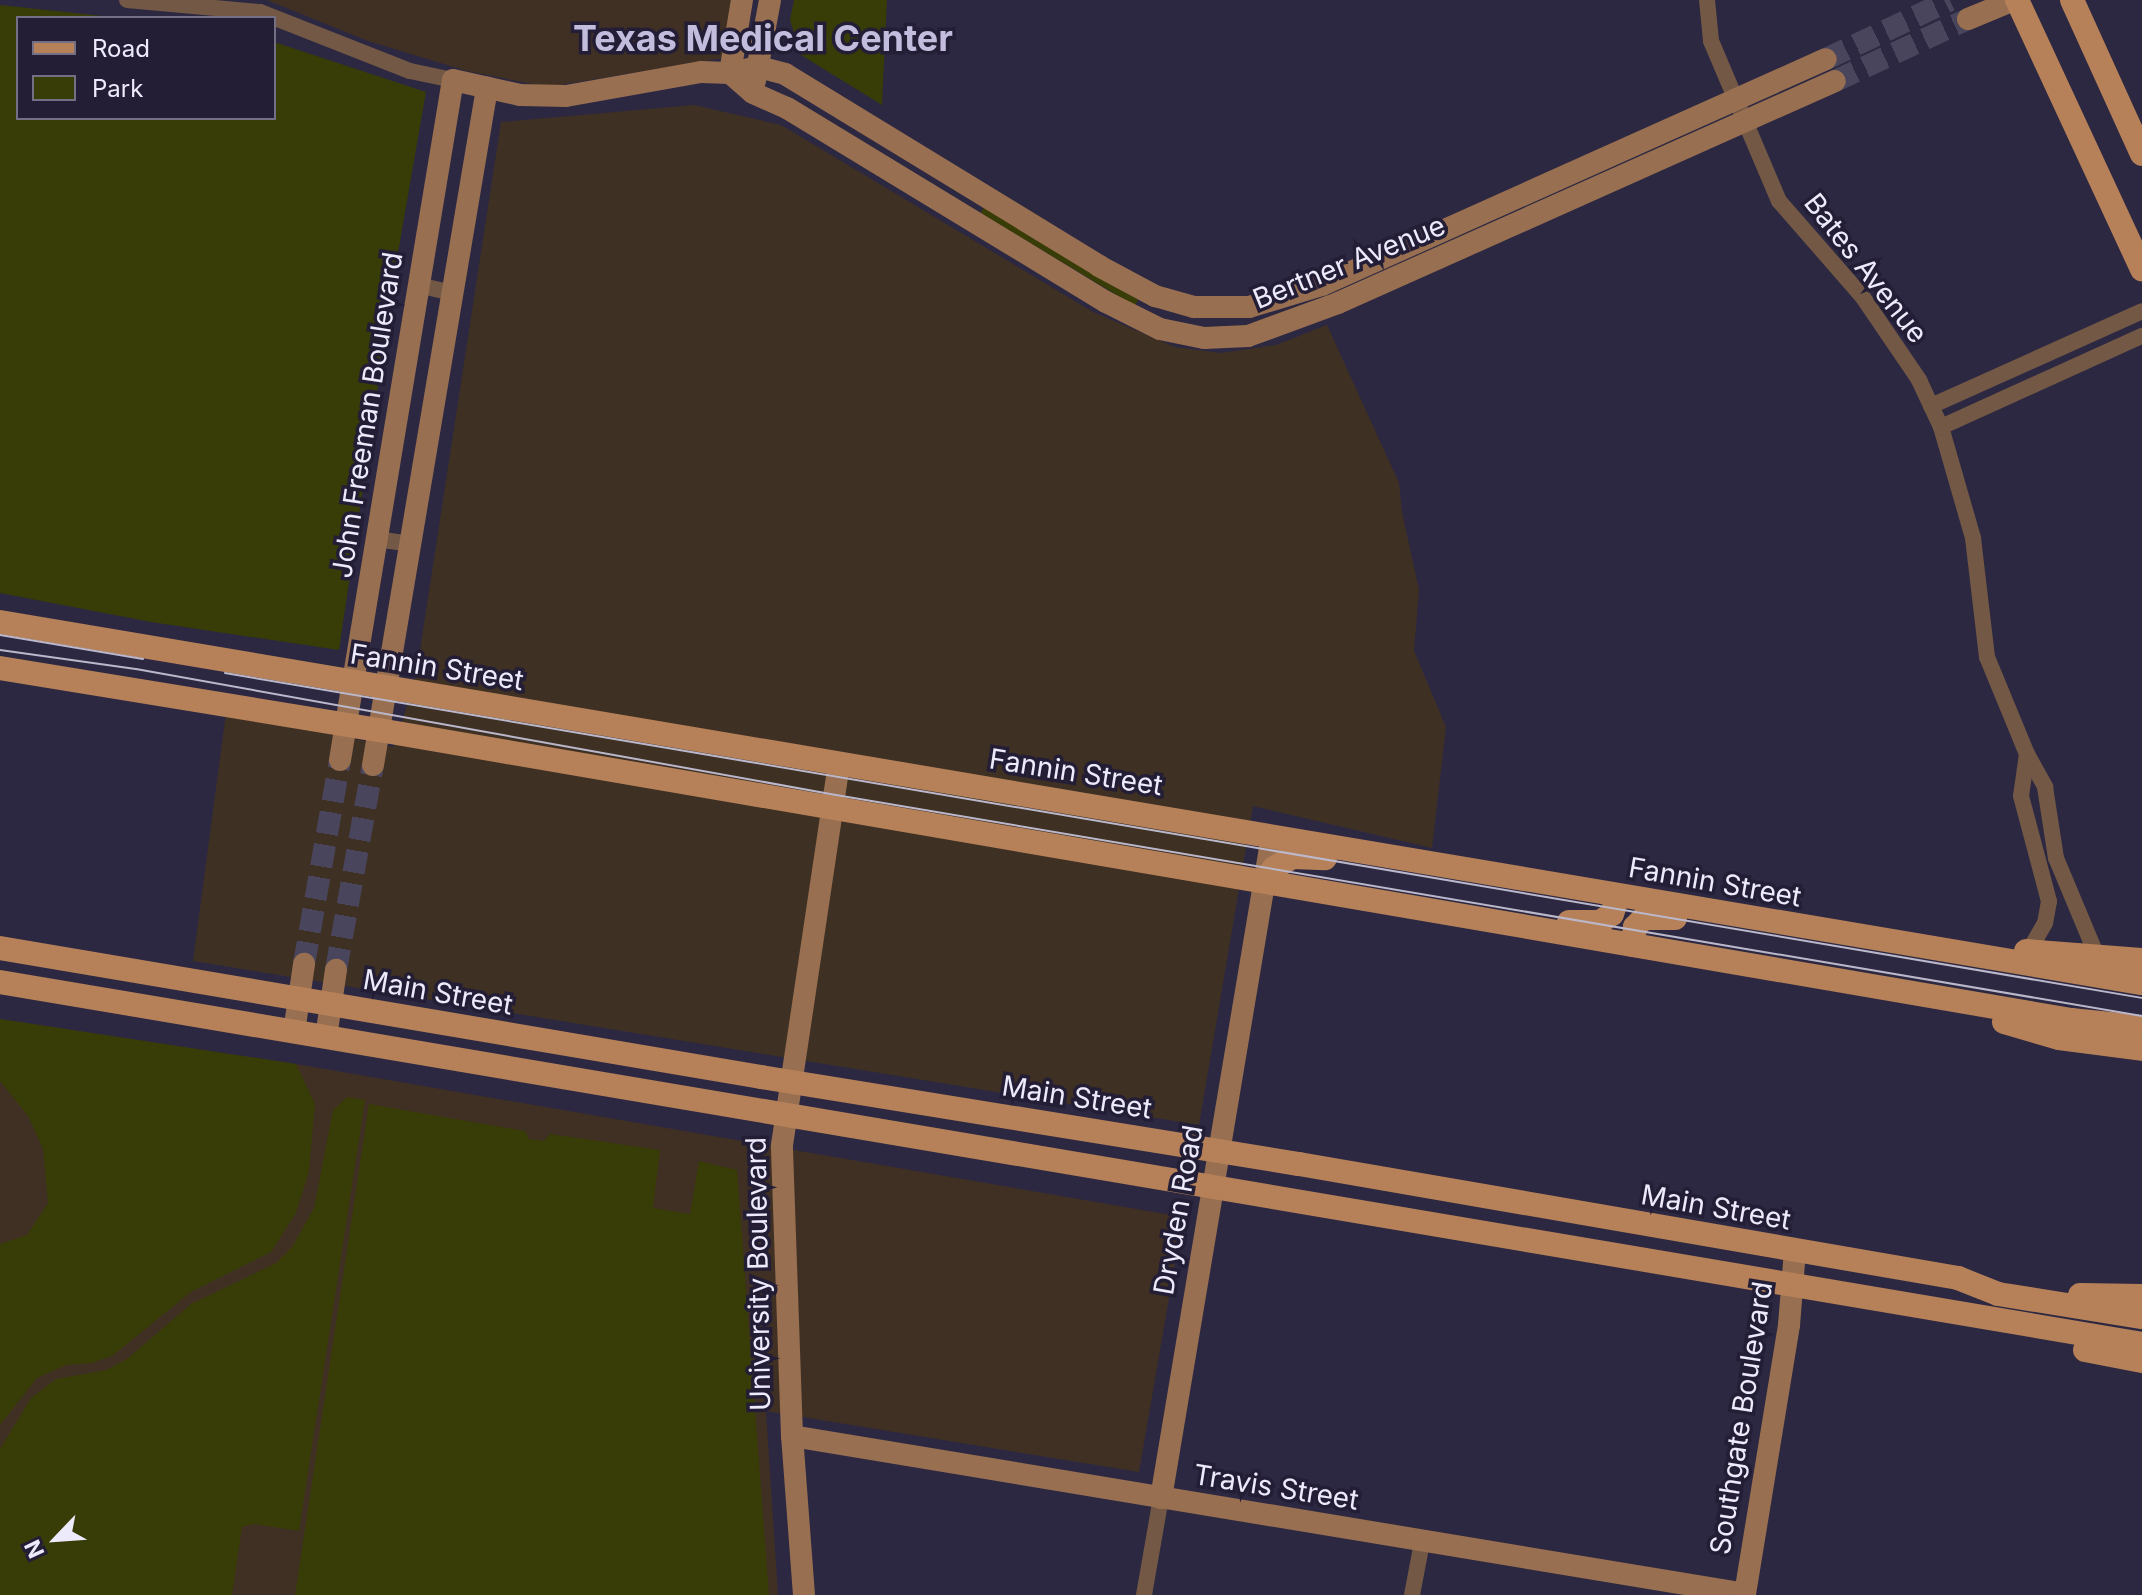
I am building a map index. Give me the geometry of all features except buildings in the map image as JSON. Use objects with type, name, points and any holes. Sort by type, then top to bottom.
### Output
[{"type":"main road","points":[[2015,0],[2142,269]]},
{"type":"main road","points":[[2072,0],[2142,154]]},
{"type":"main road","name":"Fannin Street","points":[[0,622],[1272,836],[1904,946],[2142,983]]},
{"type":"main road","points":[[0,668],[2071,1020],[2142,1027]]},
{"type":"main road","points":[[1264,881],[1283,862],[1307,855],[1421,873],[1430,872],[1439,865]]},
{"type":"main road","points":[[1505,922],[1522,915],[1584,924],[1600,922],[1612,914],[1618,896]]},
{"type":"main road","points":[[1633,945],[1635,927],[1644,918],[1656,915],[1760,931],[1783,925]]},
{"type":"main road","points":[[1904,946],[2142,960]]},
{"type":"main road","name":"Main Street","points":[[0,948],[793,1082],[1219,1150],[1958,1278],[1998,1294],[2142,1317]]},
{"type":"main road","points":[[0,982],[2142,1344]]},
{"type":"main road","points":[[1898,990],[2059,1038],[2142,1049]]},
{"type":"main road","points":[[1998,1294],[2142,1296]]},
{"type":"main road","points":[[1997,1319],[2035,1341],[2142,1361]]},
{"type":"street","points":[[127,0],[260,12],[270,16]]},
{"type":"street","points":[[730,73],[742,0]]},
{"type":"street","points":[[753,93],[770,0]]},
{"type":"street","name":"Bates Avenue","points":[[1707,0],[1711,41],[1779,201],[1862,296],[1898,347],[1941,427],[1959,478],[1973,538],[1987,657],[2027,754],[2045,787],[2056,858],[2097,956]]},
{"type":"street","points":[[1968,19],[2015,0]]},
{"type":"street","points":[[276,18],[410,71],[520,95],[566,96],[701,72],[730,73],[759,67]]},
{"type":"street","name":"Bertner Avenue","points":[[759,67],[785,74],[851,112],[1099,266],[1155,296],[1194,307],[1249,307],[1322,285],[1826,59]]},
{"type":"street","name":"Bertner Avenue","points":[[730,73],[753,93],[787,108],[1106,302],[1160,329],[1204,338],[1248,336],[1338,303],[1835,81]]},
{"type":"street","name":"John Freeman Boulevard","points":[[340,760],[453,80]]},
{"type":"street","points":[[373,765],[487,88]]},
{"type":"street","points":[[418,285],[452,293]]},
{"type":"street","points":[[1931,406],[2142,311]]},
{"type":"street","points":[[1941,427],[2142,336]]},
{"type":"street","points":[[376,539],[410,544]]},
{"type":"street","points":[[2027,754],[2021,796],[2049,901],[2045,923],[2029,951]]},
{"type":"street","name":"University Boulevard","points":[[804,1595],[792,1436],[782,1145],[835,808],[839,764]]},
{"type":"street","name":"Dryden Road","points":[[1144,1595],[1272,836]]},
{"type":"street","points":[[294,1032],[304,964]]},
{"type":"street","points":[[326,1037],[336,970]]},
{"type":"street","name":"Southgate Boulevard","points":[[1747,1594],[1795,1251]]},
{"type":"street","name":"Travis Street","points":[[792,1436],[1747,1594]]},
{"type":"street","points":[[1412,1594],[1422,1542]]},
{"type":"shaded area","points":[[267,0],[732,0],[724,58],[547,87],[467,71],[368,41]]},
{"type":"shaded area","points":[[694,105],[781,125],[1093,312],[1175,347],[1221,353],[1276,345],[1327,325],[1399,483],[1419,590],[1414,651],[1446,727],[1432,848],[1253,806],[1199,1125],[193,961],[226,713],[394,747],[416,676],[501,122]]},
{"type":"shaded area","points":[[0,1019],[296,1064],[1183,1217],[1139,1472],[766,1411],[778,1595],[0,1595]]},
{"type":"green space","points":[[794,0],[887,0],[882,105],[801,55],[790,20]]},
{"type":"green space","points":[[0,5],[102,16],[16,16],[16,120],[276,120],[276,43],[426,92],[396,264],[339,650],[151,622],[0,593]]},
{"type":"green space","points":[[984,207],[1138,300],[1135,306],[980,213]]},
{"type":"green space","points":[[0,1019],[296,1064],[315,1104],[309,1171],[296,1213],[271,1252],[191,1292],[112,1356],[92,1363],[66,1365],[37,1378],[0,1425],[0,1244],[27,1235],[48,1203],[43,1149],[28,1116],[0,1081]]},
{"type":"green space","points":[[347,1097],[365,1100],[299,1531],[254,1524],[242,1527],[232,1595],[0,1595],[0,1449],[31,1398],[56,1379],[106,1370],[127,1359],[191,1304],[276,1263],[292,1247],[314,1208],[333,1110]]},
{"type":"green space","points":[[369,1104],[525,1131],[529,1139],[544,1141],[550,1134],[660,1150],[653,1208],[690,1214],[699,1161],[737,1170],[769,1595],[295,1595]]},
{"type":"tunnel","points":[[1826,59],[1950,0]]},
{"type":"tunnel","points":[[1835,81],[1968,19]]},
{"type":"tunnel","points":[[304,964],[340,760]]},
{"type":"tunnel","points":[[336,970],[373,765]]},
{"type":"tram line","points":[[0,635],[143,659]]},
{"type":"tram line","points":[[0,650],[136,669],[836,795],[2142,1016]]},
{"type":"tram line","points":[[225,673],[2142,998]]},
{"type":"district","name":"Texas Medical Center","points":[[763,39]]}]
